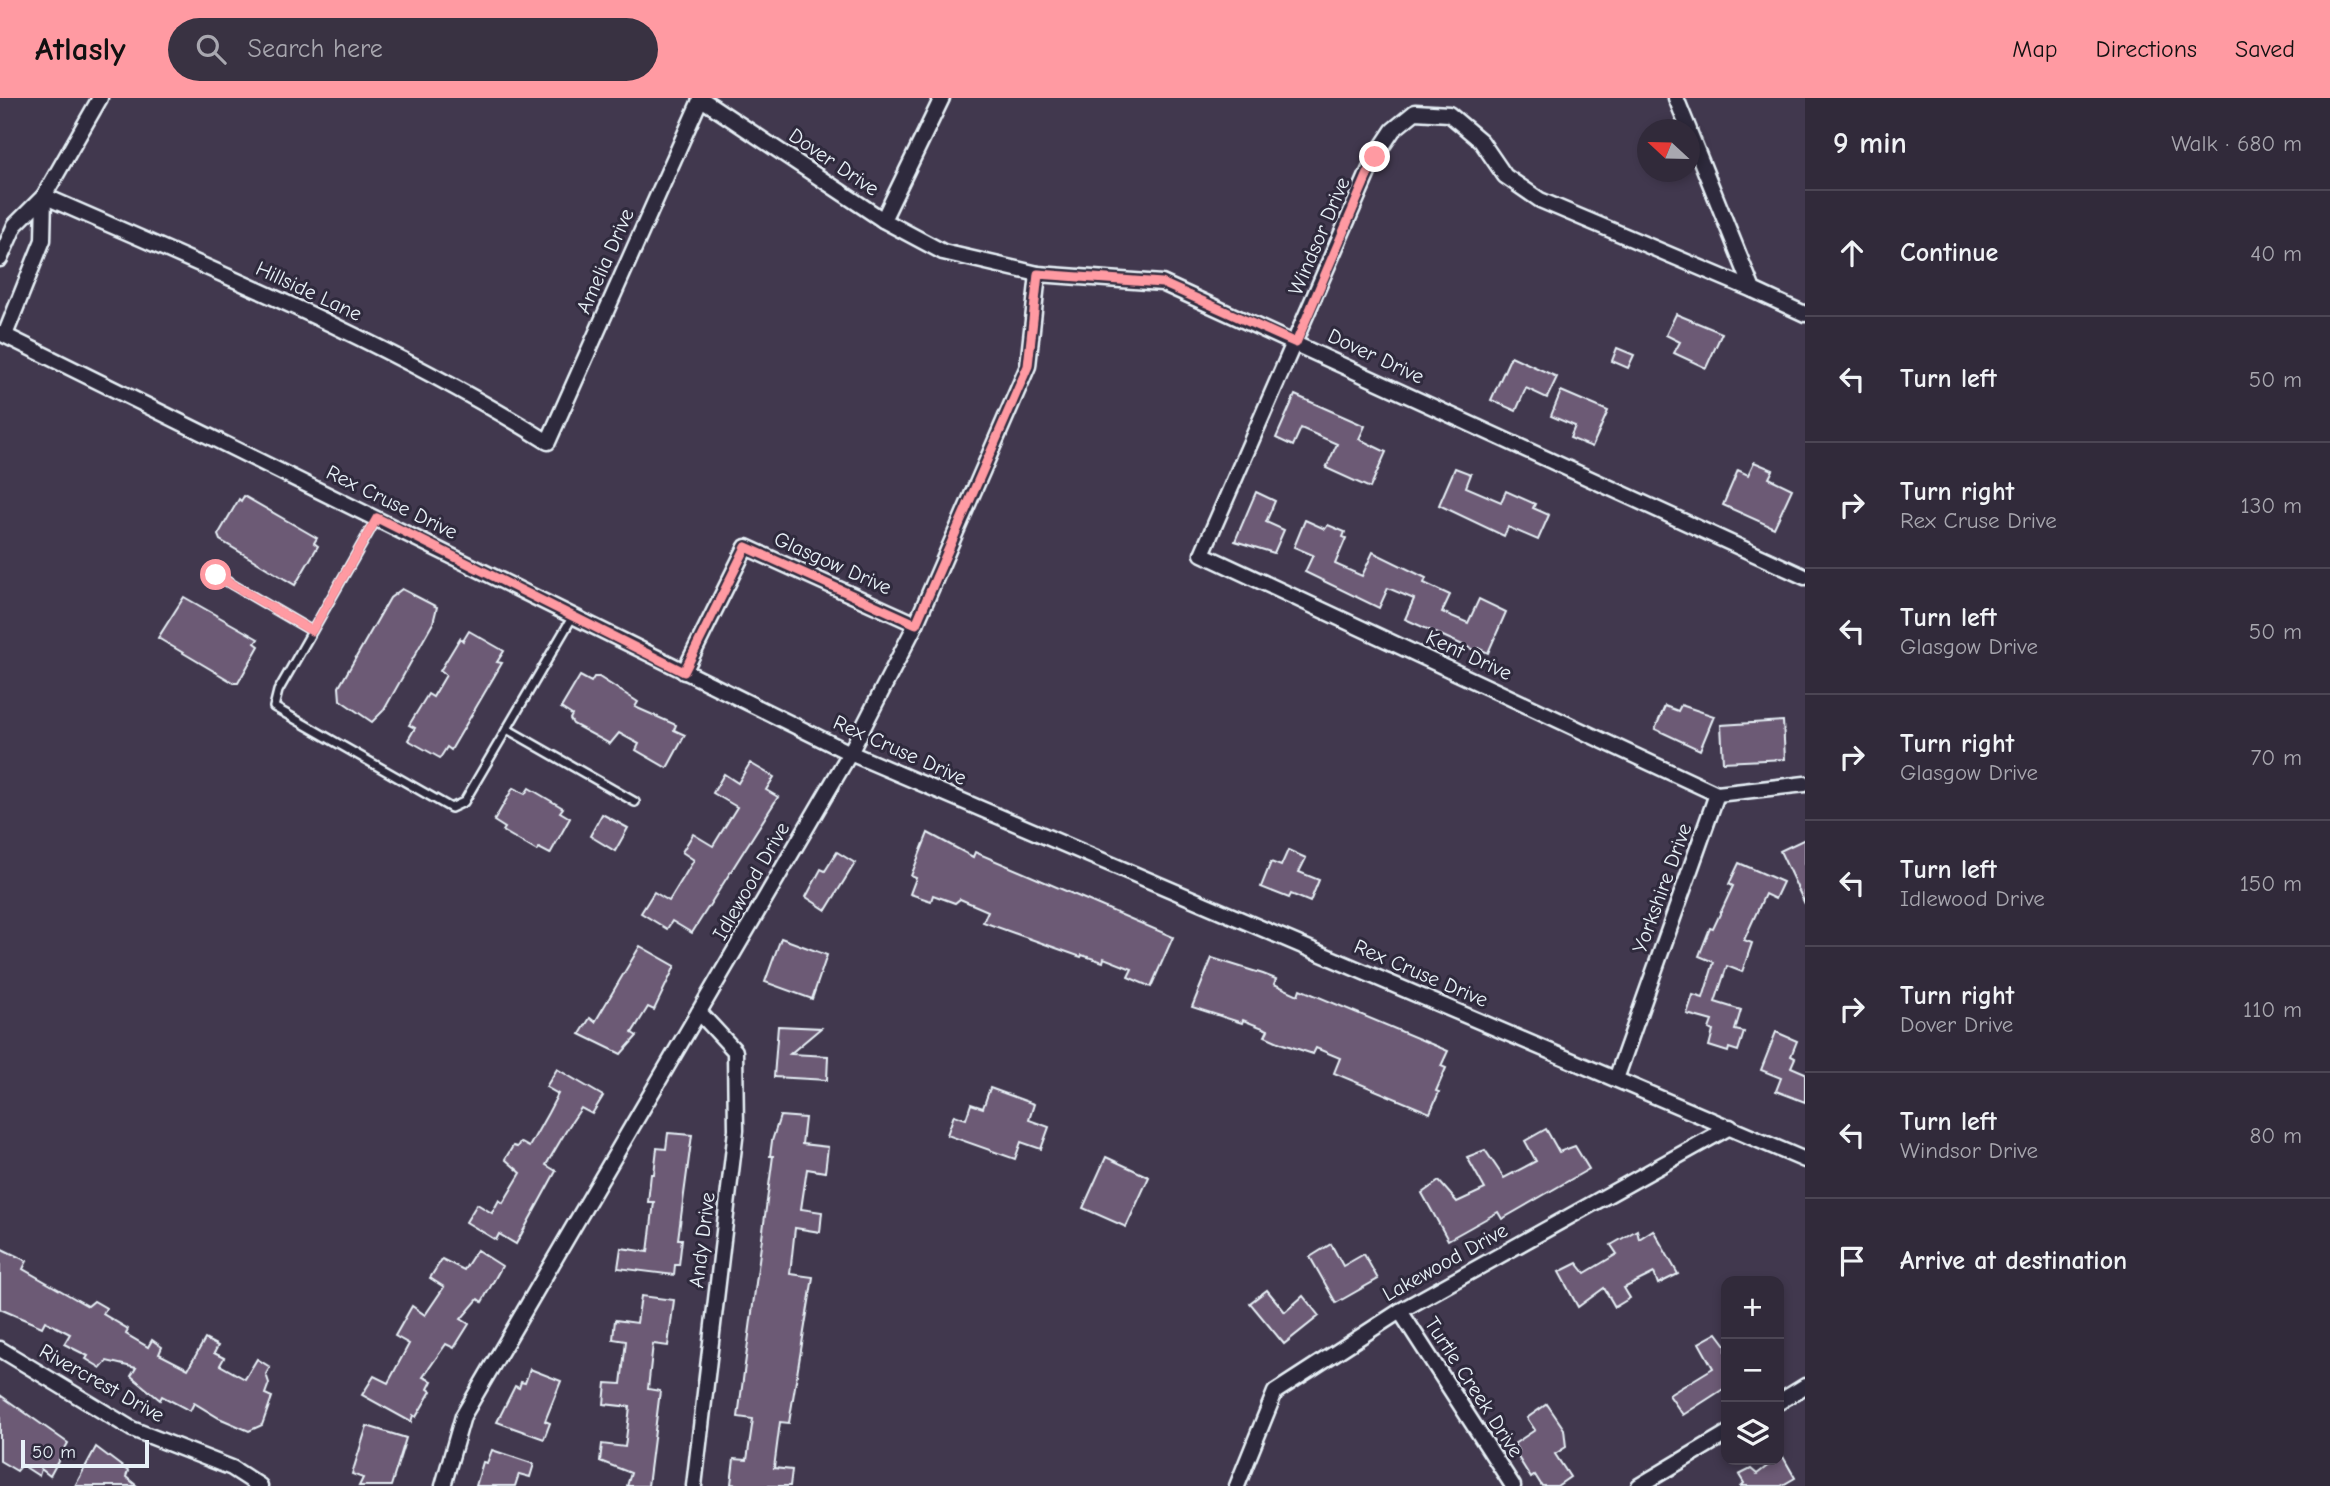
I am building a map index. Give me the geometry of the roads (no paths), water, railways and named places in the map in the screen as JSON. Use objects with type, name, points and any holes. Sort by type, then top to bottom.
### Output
[{"type":"street","points":[[0,259],[15,225],[44,196],[100,98]]},
{"type":"street","name":"Dover Drive","points":[[701,98],[883,220],[943,252],[1038,274],[1162,283],[1805,577]]},
{"type":"street","name":"Amelia Drive","points":[[548,442],[701,98]]},
{"type":"street","points":[[883,220],[942,98]]},
{"type":"street","points":[[1676,98],[1685,119]]},
{"type":"street","name":"Windsor Drive","points":[[1202,554],[1375,157],[1393,130],[1415,111],[1449,114],[1481,141],[1505,177],[1540,200],[1753,290]]},
{"type":"street","points":[[1700,158],[1753,290],[1805,314]]},
{"type":"street","points":[[2,334],[43,240],[44,196]]},
{"type":"street","name":"Hillside Lane","points":[[44,196],[338,325],[496,410],[548,442]]},
{"type":"street","name":"Idlewood Drive","points":[[443,1486],[463,1416],[850,753],[916,624],[1028,366],[1038,274]]},
{"type":"street","name":"Rex Cruse Drive","points":[[2,334],[850,753],[1805,1160]]},
{"type":"street","name":"Glasgow Drive","points":[[684,672],[746,547],[916,624]]},
{"type":"street","name":"Kent Drive","points":[[1202,554],[1717,794]]},
{"type":"street","points":[[1717,794],[1805,784]]},
{"type":"street","name":"Yorkshire Drive","points":[[1616,1079],[1717,794]]},
{"type":"street","name":"Andy Drive","points":[[694,1486],[736,1130],[735,1051],[699,1012]]},
{"type":"street","name":"Lakewood Drive","points":[[1237,1486],[1275,1392],[1400,1311],[1730,1127]]},
{"type":"street","name":"Turtle Creek Drive","points":[[1400,1311],[1513,1486]]},
{"type":"street","name":"Rivercrest Drive","points":[[0,1349],[132,1429],[232,1468],[260,1486]]},
{"type":"street","points":[[1784,1399],[1805,1386]]},
{"type":"street","points":[[1639,1486],[1721,1437]]},
{"type":"lane","points":[[377,518],[278,691],[274,707],[451,808],[464,802],[573,617]]},
{"type":"lane","points":[[216,575],[312,631]]},
{"type":"lane","points":[[507,729],[635,802]]}]
